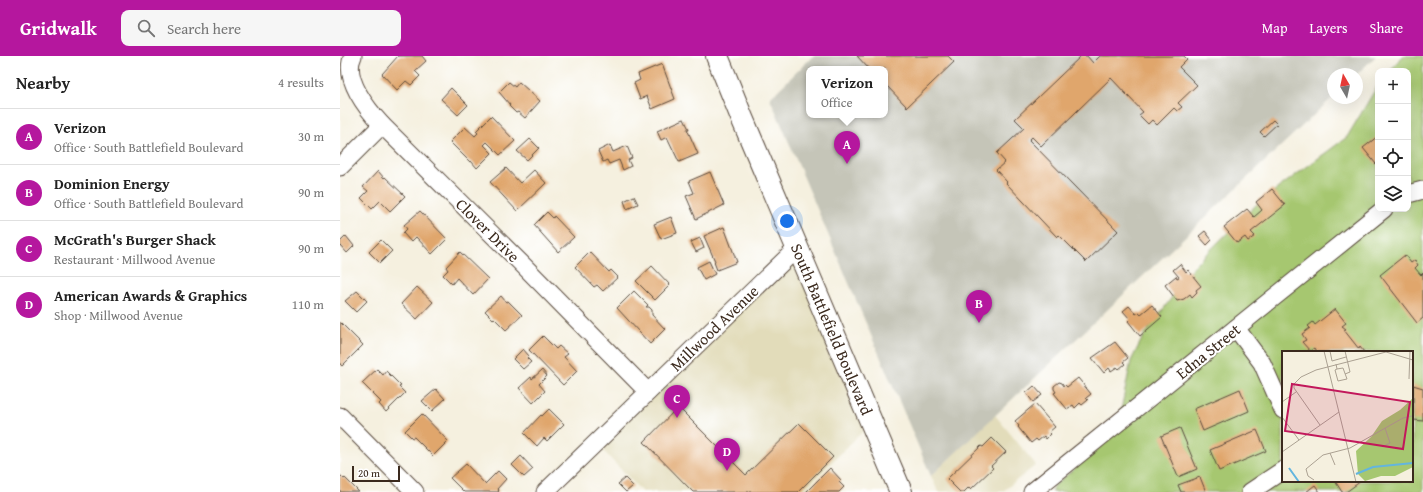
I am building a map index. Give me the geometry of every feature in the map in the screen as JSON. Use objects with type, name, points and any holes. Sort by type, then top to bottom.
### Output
[{"type":"main road","name":"South Battlefield Boulevard","points":[[717,56],[901,492]]},
{"type":"street","name":"Clover Drive","points":[[353,56],[351,60],[353,82],[359,97],[366,107],[382,125],[523,264],[648,392]]},
{"type":"street","points":[[340,167],[382,125]]},
{"type":"street","points":[[1411,193],[1423,190]]},
{"type":"street","name":"Edna Street","points":[[1032,492],[1111,434],[1236,328],[1380,212]]},
{"type":"street","name":"Millwood Avenue","points":[[545,492],[797,248]]},
{"type":"street","points":[[1236,328],[1262,363],[1282,408]]},
{"type":"street","points":[[340,416],[415,492]]},
{"type":"street","points":[[1250,492],[1282,471]]},
{"type":"shaded area","points":[[813,56],[1376,56],[1363,68],[1327,68],[1327,103],[931,476],[770,98]]},
{"type":"shaded area","points":[[797,248],[872,422],[802,492],[642,492],[596,443]]},
{"type":"shaded area","points":[[995,415],[1036,465],[1002,492],[938,492],[931,476]]},
{"type":"green space","points":[[1403,56],[1423,56],[1423,492],[1051,492],[1055,485],[1098,449],[1119,420],[1131,361],[1142,339],[1194,266],[1258,203],[1347,137],[1375,90],[1375,212],[1411,212],[1411,68],[1393,68]]},
{"type":"building","points":[[398,56],[422,56],[426,61],[415,71],[420,76],[411,85],[406,81],[397,90],[382,74]]},
{"type":"building","points":[[857,56],[948,56],[954,62],[907,107],[888,87],[888,66],[866,66]]},
{"type":"building","points":[[1081,56],[1087,56],[1093,63],[1100,56],[1184,56],[1187,59],[1179,67],[1197,85],[1178,103],[1182,107],[1177,111],[1174,108],[1157,125],[1152,120],[1148,124],[1139,115],[1143,112],[1111,78],[1041,146],[1032,137],[1029,140],[1118,231],[1086,262],[1059,235],[1057,237],[1006,183],[1007,182],[996,170],[1005,162],[997,153],[1024,128],[1015,119]]},
{"type":"building","points":[[662,64],[675,99],[652,109],[647,96],[640,99],[634,83],[640,80],[638,74]]},
{"type":"building","points":[[509,82],[515,87],[519,82],[540,101],[525,118],[518,112],[516,113],[509,106],[510,105],[499,92]]},
{"type":"building","points":[[451,88],[468,105],[458,115],[441,99]]},
{"type":"building","points":[[491,116],[515,141],[500,155],[487,142],[484,145],[492,153],[477,168],[450,142],[465,127],[475,136],[478,133],[476,131]]},
{"type":"building","points":[[684,119],[698,154],[679,162],[667,137],[661,140],[657,131]]},
{"type":"building","points":[[1273,120],[1277,124],[1264,136],[1260,132]]},
{"type":"building","points":[[1375,138],[1375,163],[1363,148]]},
{"type":"building","points":[[530,139],[539,148],[527,160],[517,151]]},
{"type":"building","points":[[610,145],[613,152],[627,146],[632,158],[628,160],[631,166],[623,170],[619,160],[609,164],[607,160],[603,162],[598,151]]},
{"type":"building","points":[[506,168],[520,183],[534,170],[546,183],[517,211],[490,182]]},
{"type":"building","points":[[378,171],[405,196],[390,211],[380,201],[372,209],[361,198],[368,191],[363,187]]},
{"type":"building","points":[[710,172],[724,205],[696,219],[686,196],[694,193],[689,181]]},
{"type":"building","points":[[1272,189],[1285,205],[1251,232],[1255,236],[1248,241],[1245,237],[1237,243],[1224,227],[1247,209],[1254,217],[1262,210],[1256,202]]},
{"type":"building","points":[[634,196],[638,204],[627,209],[624,201]]},
{"type":"building","points":[[420,211],[447,239],[432,254],[416,237],[411,242],[403,233],[407,229],[404,225]]},
{"type":"building","points":[[547,212],[553,218],[554,216],[574,237],[558,252],[534,225]]},
{"type":"building","points":[[671,217],[677,233],[661,239],[654,224]]},
{"type":"building","points":[[724,227],[737,262],[717,270],[715,261],[704,236]]},
{"type":"building","points":[[1205,231],[1212,240],[1207,245],[1199,236]]},
{"type":"building","points":[[346,236],[354,246],[347,253],[340,245],[340,242]]},
{"type":"building","points":[[700,238],[704,248],[696,252],[691,242]]},
{"type":"building","points":[[381,240],[392,251],[380,263],[369,252]]},
{"type":"building","points":[[460,252],[488,279],[473,295],[457,278],[452,284],[443,275],[448,270],[446,267]]},
{"type":"building","points":[[590,252],[609,272],[611,270],[618,277],[603,291],[597,285],[594,287],[575,267]]},
{"type":"building","points":[[1405,255],[1411,263],[1415,260],[1418,265],[1415,268],[1421,275],[1423,273],[1423,318],[1417,323],[1380,275]]},
{"type":"building","points":[[709,261],[715,274],[704,280],[697,267]]},
{"type":"building","points":[[1180,264],[1186,272],[1188,270],[1201,286],[1196,290],[1197,292],[1192,297],[1190,294],[1184,299],[1177,301],[1165,285],[1176,276],[1177,278],[1179,277],[1173,270]]},
{"type":"building","points":[[652,266],[670,285],[655,300],[636,281]]},
{"type":"building","points":[[417,287],[433,302],[417,319],[401,304]]},
{"type":"building","points":[[357,291],[367,301],[356,312],[345,301]]},
{"type":"building","points":[[634,291],[648,305],[646,307],[649,307],[652,310],[652,315],[665,329],[650,344],[617,308]]},
{"type":"building","points":[[501,296],[522,315],[506,330],[485,311]]},
{"type":"building","points":[[1152,305],[1162,317],[1140,336],[1128,321],[1130,319],[1123,311],[1129,306],[1136,314],[1139,312],[1141,314]]},
{"type":"building","points":[[1335,309],[1346,323],[1342,326],[1346,329],[1344,330],[1359,349],[1360,347],[1363,351],[1316,351],[1314,348],[1310,351],[1302,342],[1306,340],[1302,334],[1310,328],[1308,326],[1313,322],[1315,325]]},
{"type":"building","points":[[340,322],[363,345],[342,366],[340,364]]},
{"type":"building","points":[[543,336],[556,349],[559,346],[568,354],[564,357],[577,371],[563,385],[529,350]]},
{"type":"building","points":[[1115,342],[1128,358],[1123,362],[1125,364],[1119,369],[1117,367],[1111,371],[1109,368],[1104,373],[1092,358]]},
{"type":"building","points":[[523,349],[529,356],[527,358],[531,362],[523,369],[513,359]]},
{"type":"building","points":[[377,369],[383,375],[386,371],[401,386],[399,387],[405,393],[386,412],[379,404],[381,402],[362,383]]},
{"type":"building","points":[[542,370],[547,376],[539,384],[545,391],[533,403],[519,388],[531,377],[532,379]]},
{"type":"building","points":[[1078,378],[1091,394],[1086,398],[1088,400],[1082,405],[1080,403],[1075,408],[1073,405],[1067,409],[1054,393],[1056,392],[1054,386],[1059,382],[1067,387]]},
{"type":"building","points":[[1413,385],[1423,388],[1423,421],[1414,420],[1413,425]]},
{"type":"building","points":[[1034,386],[1042,395],[1033,402],[1026,393]]},
{"type":"building","points":[[436,389],[445,399],[432,411],[422,401]]},
{"type":"building","points":[[1240,389],[1249,411],[1203,431],[1194,409]]},
{"type":"building","points":[[1035,404],[1055,427],[1049,432],[1051,434],[1046,439],[1044,436],[1038,441],[1036,439],[1031,443],[1015,421]]},
{"type":"building","points":[[678,407],[746,475],[799,423],[833,457],[798,492],[693,492],[644,442]]},
{"type":"building","points":[[549,409],[564,424],[547,441],[544,438],[537,446],[524,433],[541,415],[542,416]]},
{"type":"building","points":[[422,414],[448,441],[433,456],[414,437],[412,438],[405,431]]},
{"type":"building","points":[[1180,428],[1197,469],[1178,477],[1161,436]]},
{"type":"building","points":[[1257,430],[1266,451],[1219,471],[1210,450]]},
{"type":"building","points":[[992,438],[1006,452],[991,466],[993,468],[971,489],[969,487],[964,492],[960,492],[947,479],[981,446],[983,447]]},
{"type":"building","points":[[521,456],[533,469],[524,477],[512,465]]},
{"type":"building","points":[[466,464],[485,484],[498,471],[506,479],[497,489],[499,491],[498,492],[464,492],[450,478]]},
{"type":"building","points":[[830,468],[841,480],[839,482],[844,487],[839,492],[806,492]]},
{"type":"building","points":[[340,475],[344,479],[345,478],[359,492],[340,492]]},
{"type":"building","points":[[1200,477],[1206,492],[1181,492],[1178,485]]},
{"type":"building","points":[[625,478],[633,486],[626,492],[618,484]]},
{"type":"building","points":[[1336,482],[1360,482],[1346,492],[1342,492]]},
{"type":"building","points":[[1315,485],[1320,492],[1306,492]]},
{"type":"place","name":"Verizon","points":[[847,164]]},
{"type":"place","name":"Dominion Energy","points":[[979,323]]},
{"type":"place","name":"McGrath's Burger Shack","points":[[677,418]]},
{"type":"place","name":"American Awards & Graphics","points":[[727,471]]}]
